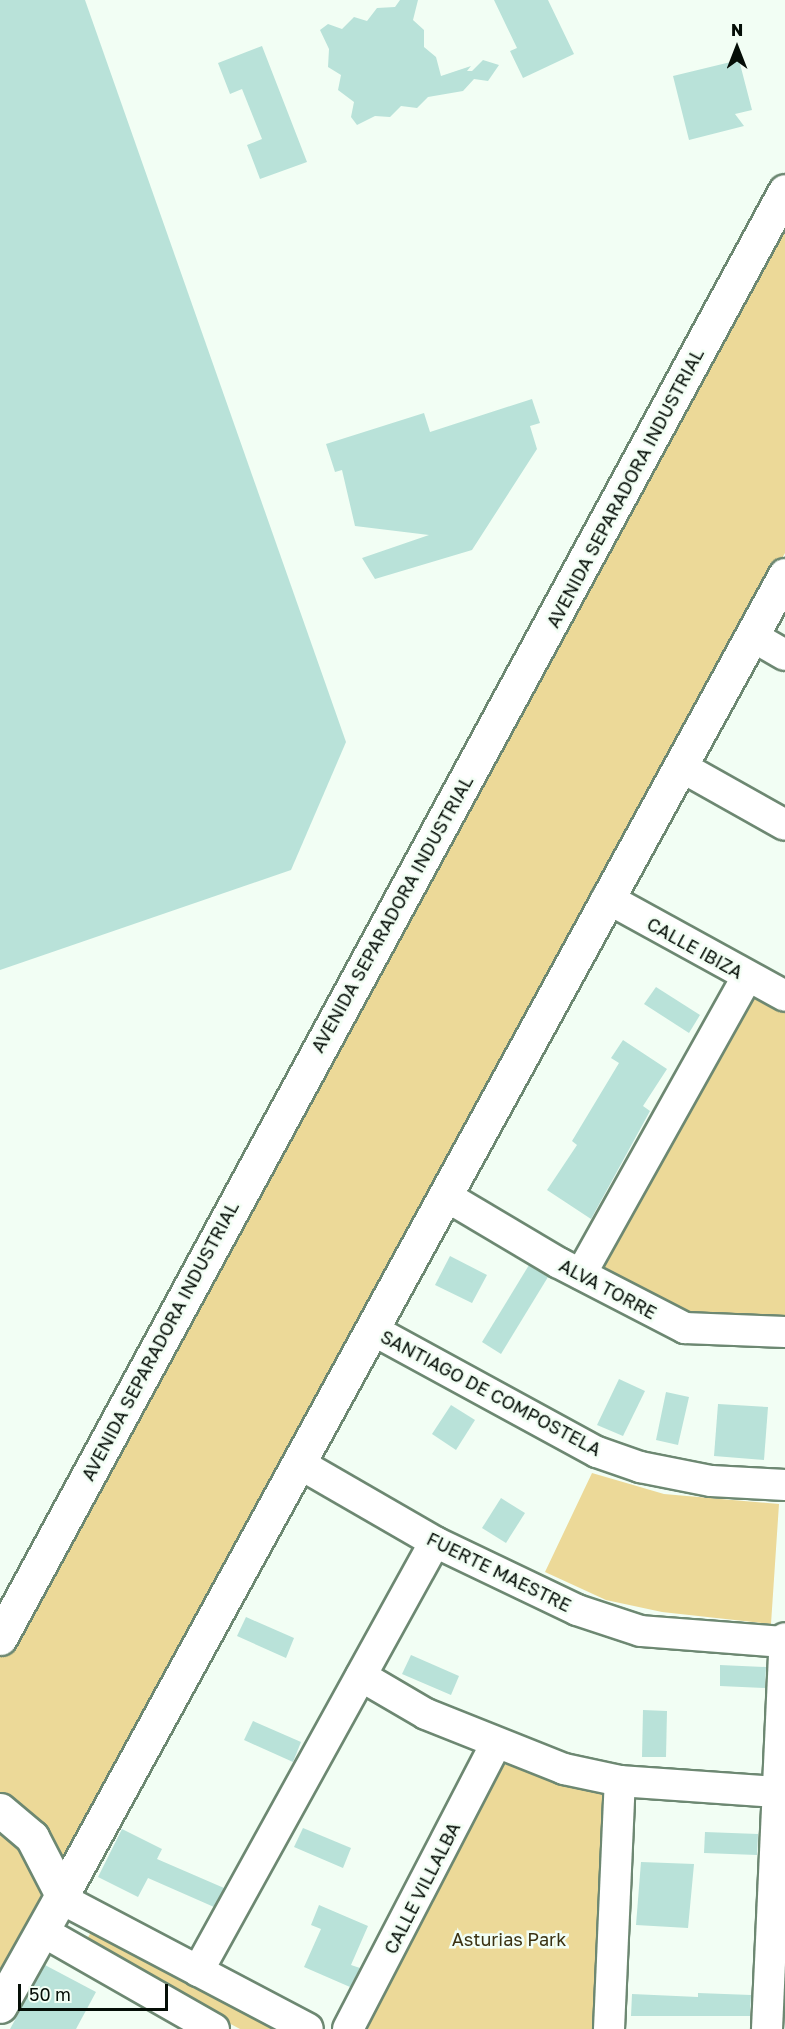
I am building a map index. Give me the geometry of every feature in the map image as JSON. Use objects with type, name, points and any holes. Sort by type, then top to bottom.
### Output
[{"type":"main road","name":"AVENIDA SEPARADORA INDUSTRIAL","points":[[0,1638],[785,191]]},
{"type":"main road","points":[[0,2006],[300,1464],[785,575]]},
{"type":"main road","points":[[0,1810],[32,1837],[61,1897]]},
{"type":"street","points":[[752,636],[785,654]]},
{"type":"street","points":[[680,766],[785,825]]},
{"type":"street","name":"CALLE IBIZA","points":[[607,898],[785,996]]},
{"type":"street","points":[[581,1274],[747,977]]},
{"type":"street","name":"ALVA TORRE","points":[[446,1196],[581,1274],[693,1330],[785,1332]]},
{"type":"street","name":"SANTIAGO DE COMPOSTELA","points":[[373,1330],[597,1452],[640,1467],[711,1481],[785,1485]]},
{"type":"street","name":"FUERTE MAESTRE","points":[[300,1464],[435,1542],[533,1593],[641,1631],[785,1640]]},
{"type":"street","points":[[198,1971],[435,1542]]},
{"type":"street","points":[[767,2029],[776,1792],[785,1640]]},
{"type":"street","points":[[361,1676],[426,1714],[495,1746],[620,1781],[776,1792]]},
{"type":"street","name":"CALLE VILLALBA","points":[[348,2029],[495,1746]]},
{"type":"street","points":[[609,2029],[620,1781]]},
{"type":"street","points":[[61,1897],[308,2029]]},
{"type":"street","points":[[42,1931],[214,2029]]},
{"type":"green space","points":[[785,206],[785,553],[60,1862],[27,1814],[0,1792],[0,1644]]},
{"type":"green space","points":[[748,996],[785,1013],[785,1316],[681,1311],[601,1268]]},
{"type":"green space","points":[[592,1473],[664,1494],[779,1504],[771,1624],[662,1612],[606,1600],[545,1572]]},
{"type":"green space","name":"Asturias Park","points":[[499,1763],[610,1791],[593,2029],[361,2029]]},
{"type":"green space","points":[[0,1827],[15,1838],[39,1876],[41,1898],[0,1981]]},
{"type":"green space","points":[[95,1926],[291,2029],[240,2029],[92,1950],[85,1942]]},
{"type":"building","points":[[0,0],[85,0],[346,742],[291,870],[0,970]]},
{"type":"building","points":[[400,0],[418,0],[413,20],[424,30],[424,47],[436,57],[441,76],[471,66],[467,71],[472,71],[483,60],[499,65],[488,81],[474,79],[463,91],[428,97],[417,108],[401,106],[390,117],[375,116],[357,125],[351,117],[354,102],[338,90],[341,75],[328,67],[329,49],[320,30],[328,24],[342,29],[354,17],[367,21],[377,8],[395,7]]},
{"type":"building","points":[[494,0],[548,0],[574,54],[523,78],[510,51],[517,48]]},
{"type":"building","points":[[262,46],[307,162],[260,179],[247,145],[262,139],[242,89],[230,94],[218,63]]},
{"type":"building","points":[[739,60],[752,110],[735,114],[744,126],[689,140],[673,76]]},
{"type":"building","points":[[532,399],[540,423],[530,426],[537,449],[472,550],[375,579],[362,558],[429,535],[355,526],[342,470],[335,472],[326,444],[424,413],[430,432]]},
{"type":"building","points":[[656,987],[700,1015],[689,1033],[644,1004]]},
{"type":"building","points":[[623,1040],[667,1069],[643,1106],[650,1111],[591,1219],[547,1190],[577,1145],[572,1141],[619,1063],[611,1058]]},
{"type":"building","points":[[450,1256],[487,1275],[472,1303],[435,1285]]},
{"type":"building","points":[[529,1265],[548,1277],[501,1354],[482,1342]]},
{"type":"building","points":[[619,1379],[645,1391],[623,1436],[597,1425]]},
{"type":"building","points":[[666,1392],[689,1397],[678,1445],[656,1440]]},
{"type":"building","points":[[718,1404],[768,1407],[764,1460],[714,1456]]},
{"type":"building","points":[[451,1405],[475,1420],[456,1450],[432,1434]]},
{"type":"building","points":[[501,1498],[525,1513],[506,1543],[482,1528]]},
{"type":"building","points":[[246,1617],[294,1638],[286,1658],[237,1636]]},
{"type":"building","points":[[411,1655],[459,1676],[451,1695],[402,1674]]},
{"type":"building","points":[[720,1665],[766,1667],[765,1688],[720,1686]]},
{"type":"building","points":[[643,1710],[667,1711],[666,1757],[642,1757]]},
{"type":"building","points":[[253,1721],[301,1742],[293,1762],[244,1740]]},
{"type":"building","points":[[303,1828],[351,1848],[343,1868],[294,1847]]},
{"type":"building","points":[[122,1829],[162,1849],[157,1859],[224,1888],[214,1907],[148,1878],[138,1897],[98,1877]]},
{"type":"building","points":[[705,1832],[758,1834],[757,1855],[704,1853]]},
{"type":"building","points":[[641,1862],[694,1864],[688,1928],[636,1925]]},
{"type":"building","points":[[319,1905],[368,1926],[351,1965],[360,1968],[350,1987],[304,1967],[321,1929],[311,1925]]},
{"type":"building","points":[[45,1965],[96,1992],[76,2029],[10,2029]]},
{"type":"building","points":[[698,1993],[751,1995],[750,2016],[631,2016],[632,1994],[698,1997]]}]
